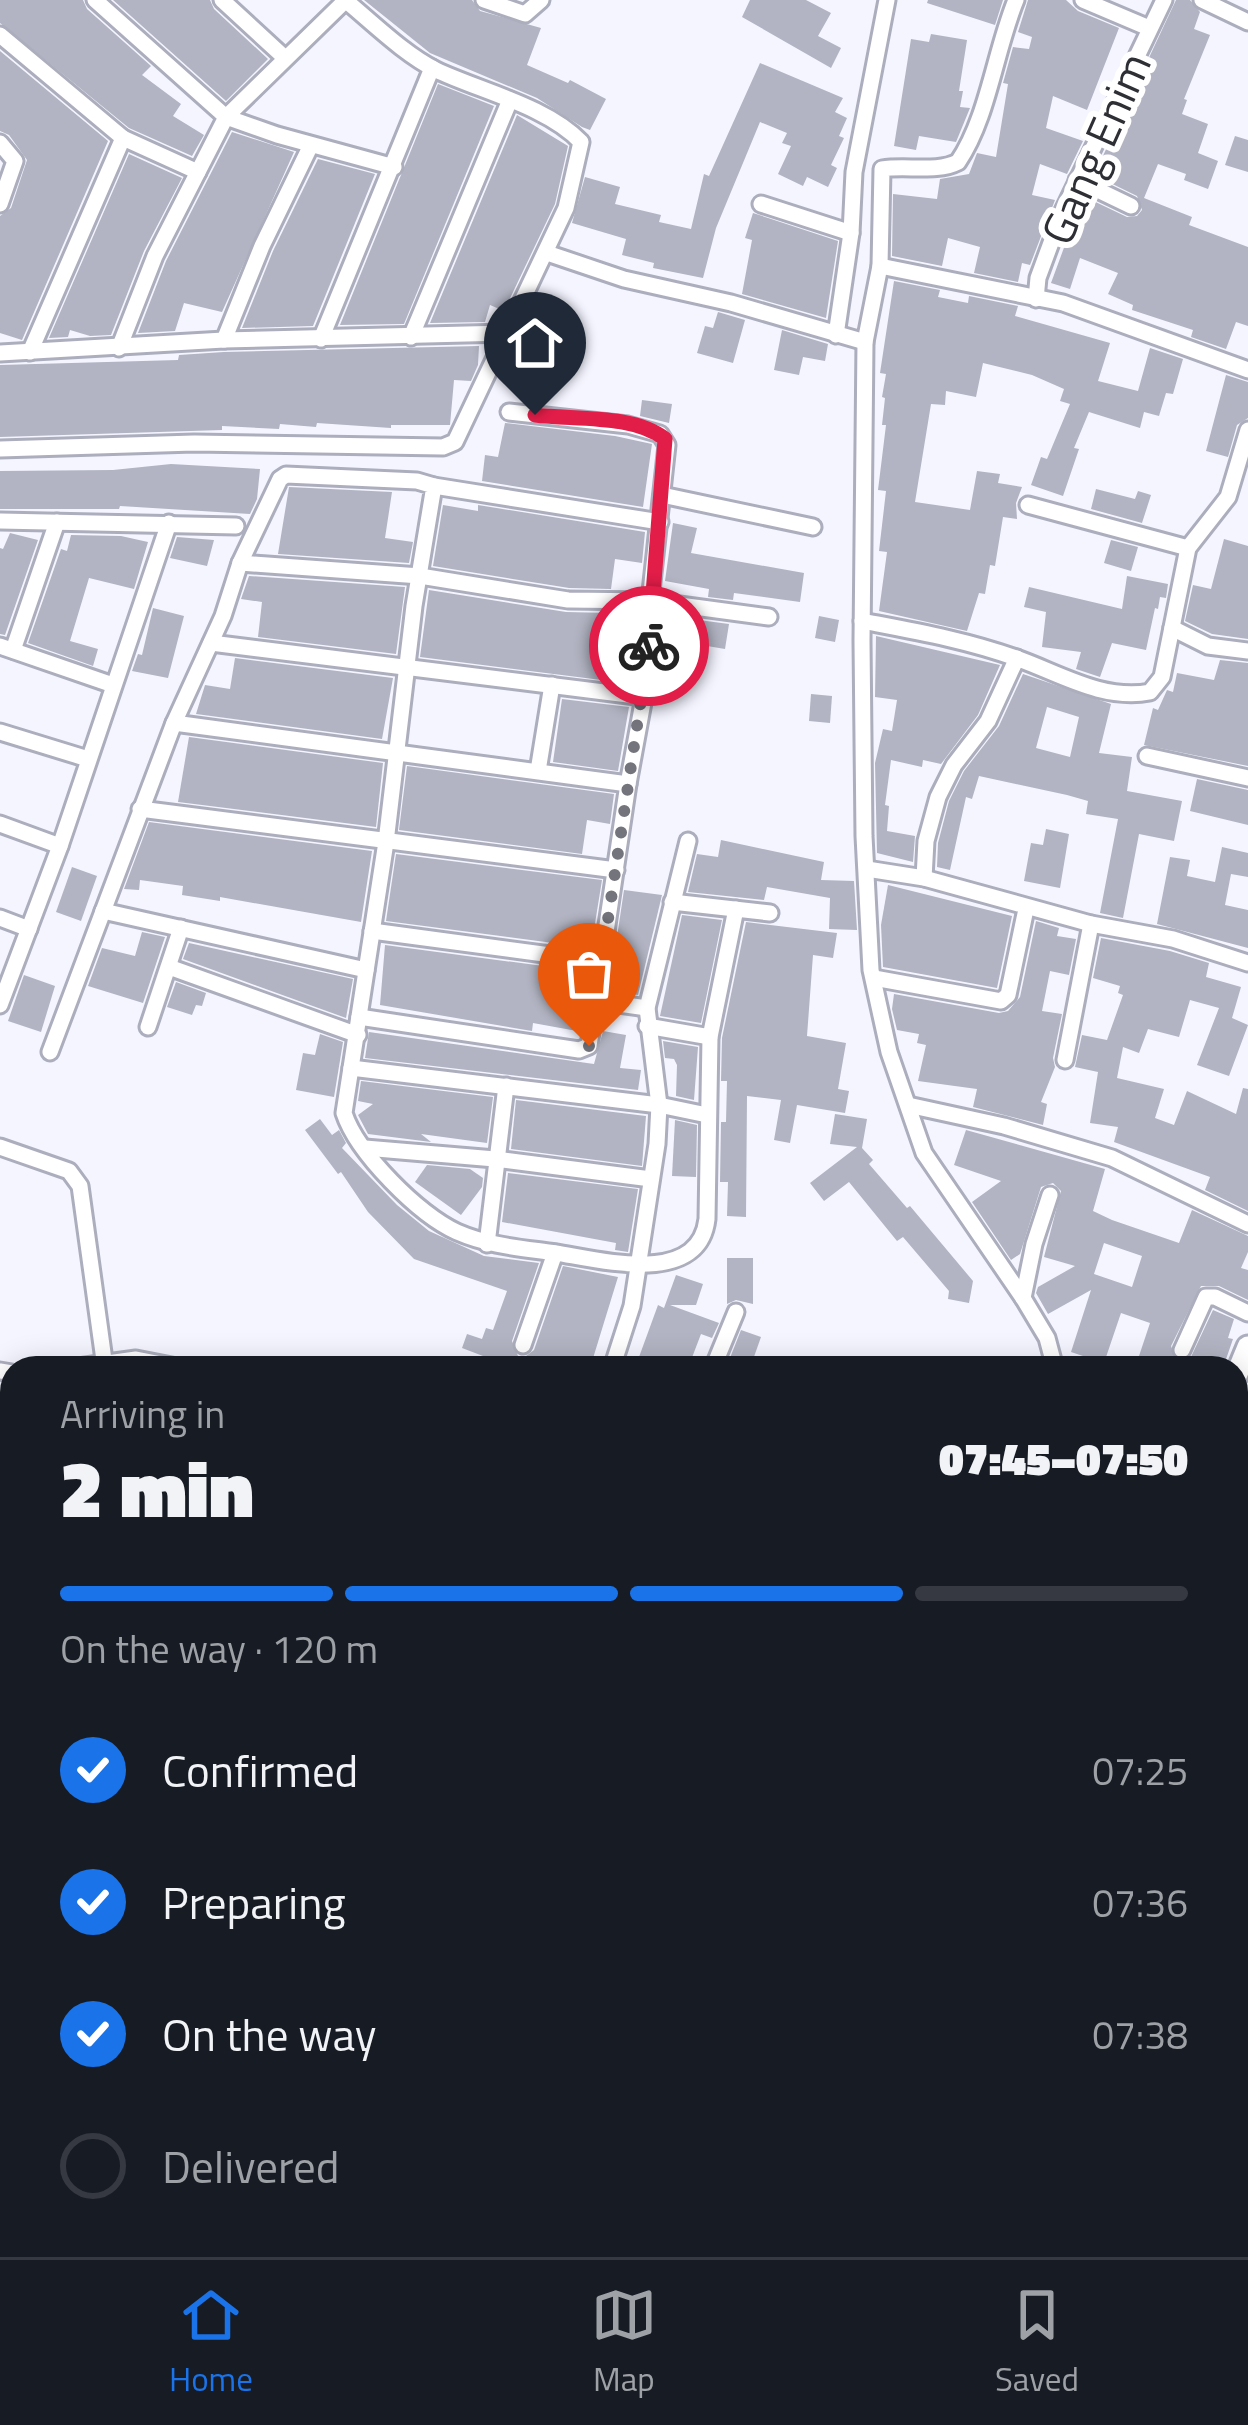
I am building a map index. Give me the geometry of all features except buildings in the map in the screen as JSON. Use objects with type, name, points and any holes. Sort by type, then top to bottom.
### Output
[{"type":"street","points":[[95,0],[226,117],[394,167]]},
{"type":"street","points":[[222,0],[285,58]]},
{"type":"street","points":[[0,448],[194,443],[443,447],[455,442],[547,253],[572,193],[581,142],[510,100],[432,68],[345,0],[226,117],[155,256],[119,348]]},
{"type":"street","points":[[484,0],[525,14],[541,0]]},
{"type":"street","points":[[887,0],[854,172],[851,232],[849,338],[862,621],[866,928],[889,1052],[931,1165],[1023,1298],[1047,1338],[1052,1356]]},
{"type":"street","points":[[849,338],[880,266],[882,169],[945,168],[958,162],[981,114],[998,43],[1016,0]]},
{"type":"street","points":[[1083,0],[1149,28]]},
{"type":"street","name":"Gang Enim","points":[[1036,299],[1038,278],[1077,180],[1164,0]]},
{"type":"street","points":[[1202,0],[1248,22]]},
{"type":"street","points":[[0,35],[123,138],[198,172]]},
{"type":"street","points":[[321,338],[432,68]]},
{"type":"street","points":[[411,337],[510,100]]},
{"type":"street","points":[[30,352],[123,138]]},
{"type":"street","points":[[0,143],[15,160],[0,205]]},
{"type":"street","points":[[224,340],[311,145]]},
{"type":"street","points":[[1077,180],[1131,206]]},
{"type":"street","points":[[761,204],[851,232]]},
{"type":"street","points":[[547,253],[624,279],[731,303],[849,338]]},
{"type":"street","points":[[880,266],[1081,308],[1248,370]]},
{"type":"street","points":[[0,353],[224,340],[507,333]]},
{"type":"street","points":[[359,1017],[579,1051],[589,1046],[592,1036],[644,697],[667,445],[650,429],[509,412]]},
{"type":"street","points":[[862,621],[945,637],[1017,658],[1080,686],[1150,692],[1162,677],[1188,548],[1228,497],[1248,430]]},
{"type":"street","points":[[50,1052],[174,723],[211,643],[240,563],[275,488],[286,475],[417,481],[660,522]]},
{"type":"street","points":[[434,486],[344,1113],[349,1127],[404,1194],[451,1230],[487,1244],[638,1266],[675,1259],[703,1239],[707,1219],[710,1037],[736,909]]},
{"type":"street","points":[[662,495],[813,527]]},
{"type":"street","points":[[1228,497],[1248,505]]},
{"type":"street","points":[[1028,505],[1188,548]]},
{"type":"street","points":[[0,521],[236,526]]},
{"type":"street","points":[[57,522],[7,648],[113,686]]},
{"type":"street","points":[[0,1005],[60,846],[169,523]]},
{"type":"street","points":[[240,563],[420,576],[568,600],[650,602],[769,617]]},
{"type":"street","points":[[1172,628],[1208,646],[1248,651]]},
{"type":"street","points":[[211,643],[644,697]]},
{"type":"street","points":[[924,878],[926,841],[938,797],[954,765],[988,721],[1017,658]]},
{"type":"street","points":[[538,771],[552,685]]},
{"type":"street","points":[[174,723],[628,784]]},
{"type":"street","points":[[0,732],[88,760]]},
{"type":"street","points":[[1147,755],[1248,778]]},
{"type":"street","points":[[140,809],[616,871]]},
{"type":"street","points":[[0,824],[60,846]]},
{"type":"street","points":[[616,1356],[632,1306],[659,1105],[647,1017],[688,841]]},
{"type":"street","points":[[867,868],[924,878],[1026,909],[1173,939],[1248,963]]},
{"type":"street","points":[[672,902],[770,913]]},
{"type":"street","points":[[874,978],[1001,1001],[1008,995],[1026,909]]},
{"type":"street","points":[[103,911],[366,970]]},
{"type":"street","points":[[0,918],[29,928]]},
{"type":"street","points":[[1065,1060],[1091,924]]},
{"type":"street","points":[[148,1028],[181,928]]},
{"type":"street","points":[[372,931],[603,962]]},
{"type":"street","points":[[170,967],[358,1035]]},
{"type":"street","points":[[597,1000],[710,1037]]},
{"type":"street","points":[[352,1068],[659,1105],[707,1115]]},
{"type":"street","points":[[487,1244],[506,1086]]},
{"type":"street","points":[[908,1105],[1022,1130],[1112,1158],[1248,1224]]},
{"type":"street","points":[[0,1147],[69,1171],[80,1186],[103,1356]]},
{"type":"street","points":[[365,1148],[651,1180]]},
{"type":"street","points":[[1023,1298],[1050,1195]]},
{"type":"street","points":[[523,1345],[555,1253]]},
{"type":"street","points":[[1182,1350],[1206,1297],[1248,1313]]},
{"type":"street","points":[[718,1356],[736,1312]]},
{"type":"way so far","points":[[589,1046],[649,646]]},
{"type":"route","points":[[535,415],[650,429],[665,439],[649,646]]}]
